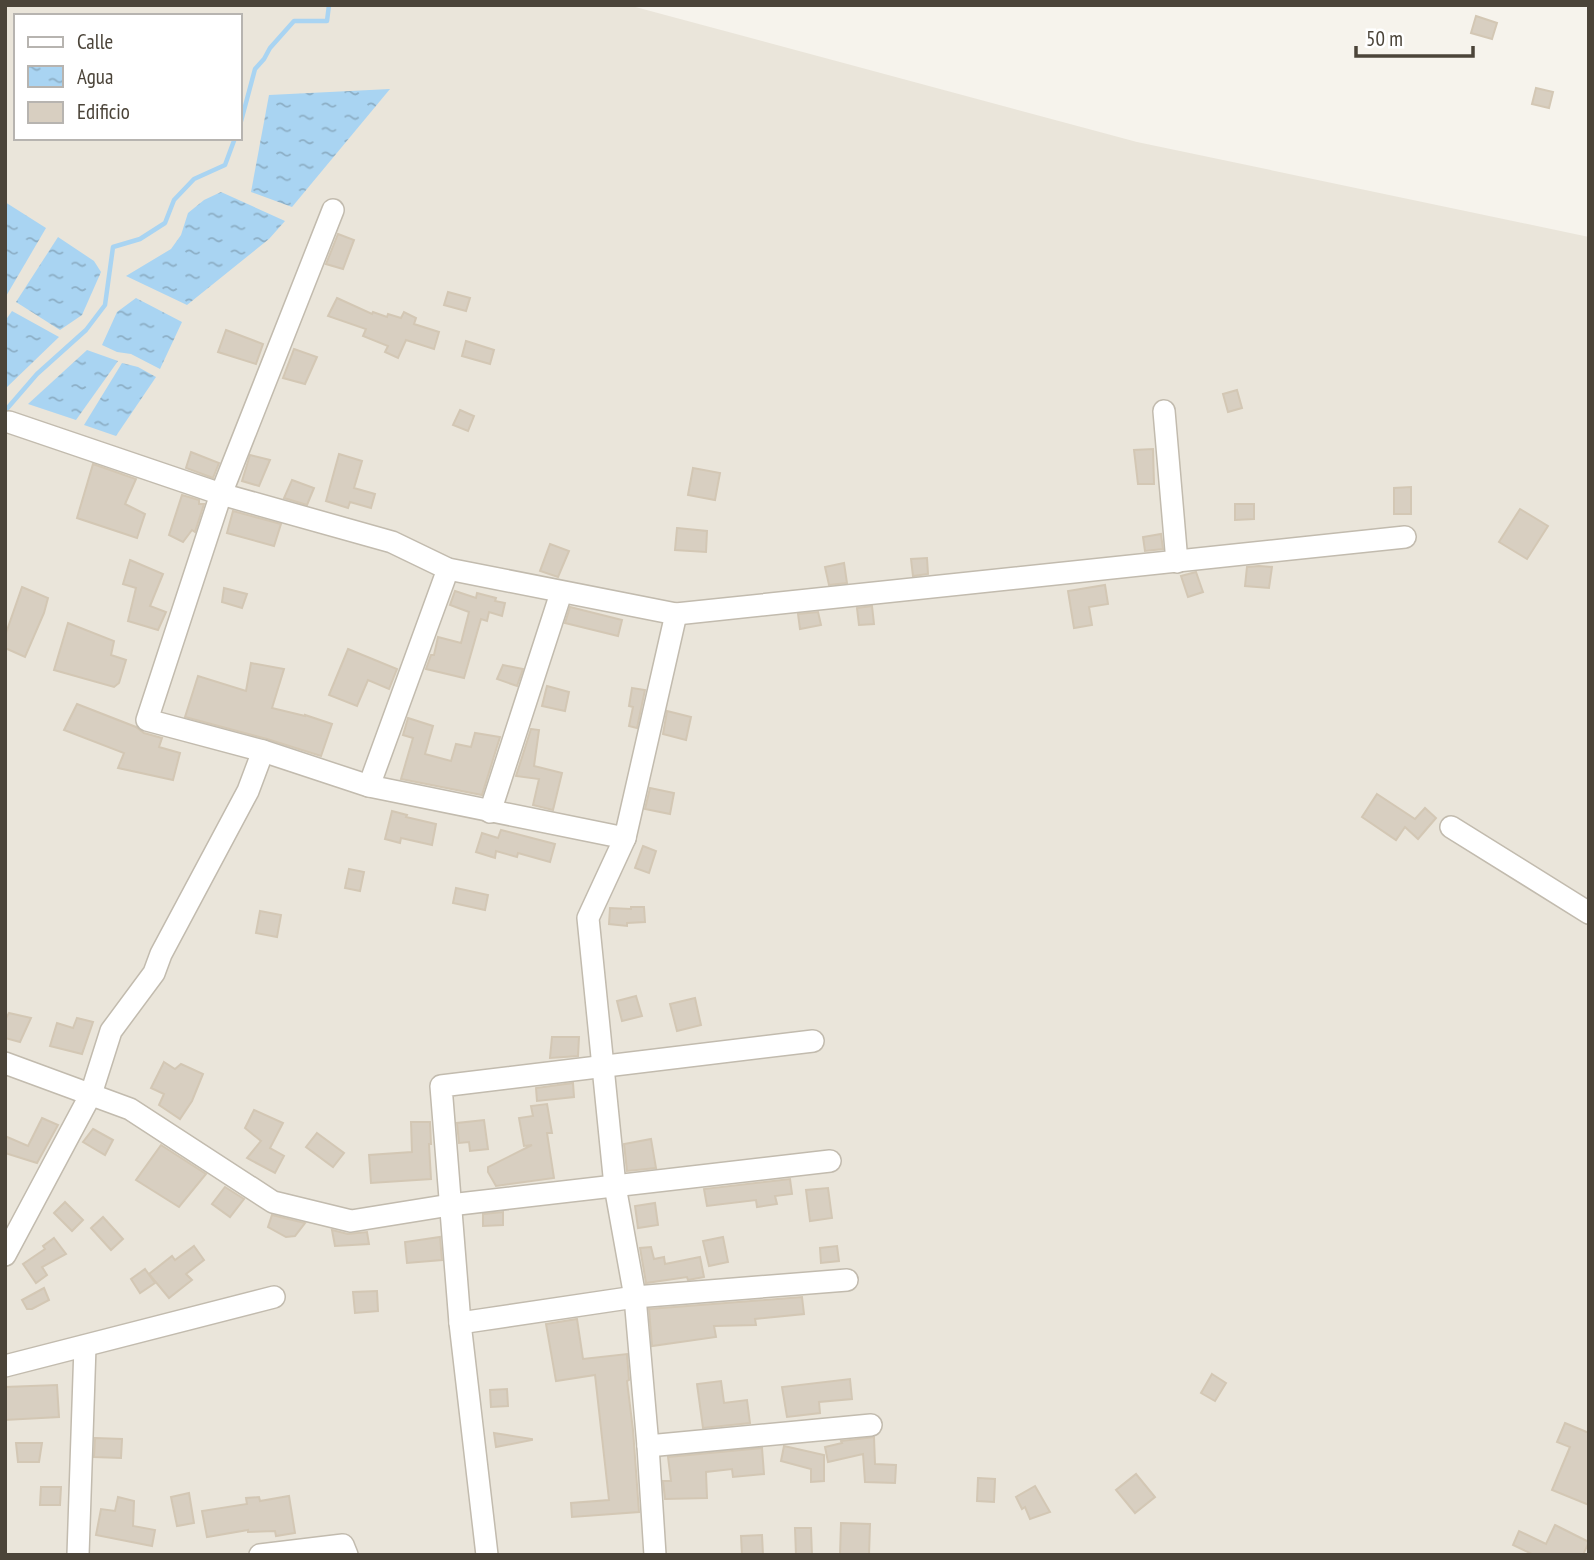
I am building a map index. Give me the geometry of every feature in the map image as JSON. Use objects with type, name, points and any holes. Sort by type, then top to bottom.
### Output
[{"type":"street","points":[[333,210],[221,494],[147,720],[262,751],[369,786],[625,838]]},
{"type":"street","points":[[1164,411],[1177,562]]},
{"type":"street","points":[[9,422],[221,494],[392,542],[448,569],[676,614],[1405,537]]},
{"type":"street","points":[[369,786],[448,569]]},
{"type":"street","points":[[490,811],[561,593]]},
{"type":"street","points":[[655,1555],[635,1297],[615,1186],[588,918],[625,838],[676,614]]},
{"type":"street","points":[[5,1255],[91,1094],[110,1031],[153,973],[248,791],[262,751]]},
{"type":"street","points":[[1451,827],[1589,913]]},
{"type":"street","points":[[487,1555],[460,1323],[441,1086],[813,1041]]},
{"type":"street","points":[[5,1062],[130,1109],[274,1202],[351,1221],[450,1205],[830,1161]]},
{"type":"street","points":[[460,1323],[635,1297],[847,1280]]},
{"type":"street","points":[[5,1366],[274,1297]]},
{"type":"street","points":[[78,1555],[85,1346]]},
{"type":"street","points":[[648,1446],[871,1425]]},
{"type":"street","points":[[260,1555],[343,1545],[347,1555]]},
{"type":"shaded area","points":[[5,5],[628,5],[1137,142],[1589,237],[1589,1555],[5,1555]]},
{"type":"water","points":[[390,89],[292,207],[251,192],[269,95]]},
{"type":"water","points":[[221,192],[285,221],[269,239],[187,305],[126,276],[171,249],[181,235],[188,213],[204,200]]},
{"type":"water","points":[[5,202],[46,228],[5,298]]},
{"type":"water","points":[[58,237],[94,261],[101,272],[82,315],[60,330],[16,302]]},
{"type":"water","points":[[136,298],[182,322],[160,369],[131,354],[117,352],[102,345],[117,312]]},
{"type":"water","points":[[12,311],[59,337],[5,389],[5,321]]},
{"type":"water","points":[[87,350],[118,361],[76,420],[28,404]]},
{"type":"water","points":[[122,363],[138,367],[156,377],[116,436],[84,425]]},
{"type":"building","points":[[1476,16],[1497,23],[1492,39],[1471,33]]},
{"type":"building","points":[[1536,88],[1553,92],[1549,108],[1532,104]]},
{"type":"building","points":[[338,234],[354,240],[343,269],[326,264]]},
{"type":"building","points":[[448,292],[470,298],[466,311],[444,305]]},
{"type":"building","points":[[337,298],[372,314],[373,312],[387,317],[388,314],[401,318],[404,312],[416,318],[414,324],[439,332],[434,349],[406,340],[398,358],[385,352],[388,346],[363,336],[366,329],[328,316]]},
{"type":"building","points":[[226,330],[263,344],[256,364],[218,352]]},
{"type":"building","points":[[466,341],[494,350],[490,364],[462,356]]},
{"type":"building","points":[[294,349],[317,357],[305,384],[283,378]]},
{"type":"building","points":[[1237,390],[1242,408],[1228,412],[1223,394]]},
{"type":"building","points":[[460,410],[474,416],[468,431],[453,425]]},
{"type":"building","points":[[1153,449],[1154,484],[1138,484],[1134,450]]},
{"type":"building","points":[[191,452],[219,463],[213,478],[186,468]]},
{"type":"building","points":[[339,454],[362,461],[354,488],[375,494],[371,508],[350,502],[348,508],[326,501]]},
{"type":"building","points":[[250,455],[270,460],[259,486],[242,481]]},
{"type":"building","points":[[93,464],[136,479],[125,504],[145,514],[137,538],[77,518]]},
{"type":"building","points":[[693,468],[720,473],[715,500],[688,495]]},
{"type":"building","points":[[292,480],[314,488],[307,505],[284,498]]},
{"type":"building","points":[[1411,487],[1411,514],[1394,514],[1394,488]]},
{"type":"building","points":[[182,495],[204,504],[195,532],[192,530],[183,542],[169,535]]},
{"type":"building","points":[[1235,504],[1254,504],[1254,519],[1235,520]]},
{"type":"building","points":[[1520,509],[1548,526],[1527,559],[1499,542]]},
{"type":"building","points":[[233,511],[281,524],[274,546],[227,533]]},
{"type":"building","points":[[677,528],[707,531],[706,552],[675,550]]},
{"type":"building","points":[[1161,534],[1163,549],[1145,551],[1143,537]]},
{"type":"building","points":[[550,544],[569,551],[558,577],[540,571]]},
{"type":"building","points":[[927,558],[928,574],[913,576],[911,559]]},
{"type":"building","points":[[130,560],[163,574],[150,606],[166,612],[158,630],[128,621],[136,588],[123,584]]},
{"type":"building","points":[[844,563],[847,583],[829,585],[825,567]]},
{"type":"building","points":[[1247,567],[1272,567],[1269,588],[1245,586]]},
{"type":"building","points":[[1196,572],[1203,592],[1188,597],[1181,576]]},
{"type":"building","points":[[1105,585],[1108,604],[1089,607],[1092,625],[1074,628],[1068,591]]},
{"type":"building","points":[[22,587],[48,598],[25,657],[5,648],[5,636]]},
{"type":"building","points":[[224,588],[247,594],[242,608],[222,602]]},
{"type":"building","points":[[455,591],[476,598],[477,593],[505,603],[502,616],[489,612],[487,621],[481,619],[464,678],[426,669],[431,655],[434,655],[438,637],[461,643],[469,612],[450,605]]},
{"type":"building","points":[[872,606],[874,624],[859,625],[857,608]]},
{"type":"building","points":[[570,607],[622,620],[618,636],[565,623]]},
{"type":"building","points":[[818,612],[821,625],[800,629],[798,614]]},
{"type":"building","points":[[68,623],[114,641],[111,655],[126,660],[119,683],[114,687],[54,670]]},
{"type":"building","points":[[348,649],[397,669],[389,689],[368,680],[357,706],[329,695]]},
{"type":"building","points":[[251,663],[284,669],[272,708],[332,724],[321,756],[185,717],[198,676],[246,691]]},
{"type":"building","points":[[503,665],[523,669],[517,686],[497,679]]},
{"type":"building","points":[[547,686],[569,692],[565,711],[542,706]]},
{"type":"building","points":[[632,688],[645,690],[637,728],[629,726],[633,707],[629,706]]},
{"type":"building","points":[[77,704],[162,738],[159,747],[180,753],[173,780],[118,768],[124,753],[64,730]]},
{"type":"building","points":[[667,711],[691,717],[686,740],[663,734]]},
{"type":"building","points":[[408,718],[433,726],[425,754],[451,761],[456,744],[471,747],[475,733],[500,737],[482,795],[401,779],[413,738],[403,735]]},
{"type":"building","points":[[531,729],[539,730],[534,766],[562,773],[553,810],[533,805],[539,779],[516,776]]},
{"type":"building","points":[[650,788],[674,793],[670,814],[645,809]]},
{"type":"building","points":[[1377,794],[1415,819],[1425,808],[1436,818],[1418,839],[1405,827],[1396,840],[1362,817]]},
{"type":"building","points":[[392,811],[436,824],[432,845],[401,838],[400,843],[385,839]]},
{"type":"building","points":[[501,830],[555,844],[550,862],[518,853],[517,857],[496,851],[495,858],[476,852],[482,833],[498,838]]},
{"type":"building","points":[[643,846],[656,851],[649,873],[635,868]]},
{"type":"building","points":[[349,869],[364,872],[360,891],[345,888]]},
{"type":"building","points":[[456,888],[488,895],[485,910],[453,903]]},
{"type":"building","points":[[644,907],[645,922],[627,923],[627,926],[609,924],[610,908]]},
{"type":"building","points":[[260,911],[281,915],[277,937],[256,933]]},
{"type":"building","points":[[636,996],[642,1016],[622,1021],[617,1001]]},
{"type":"building","points":[[695,998],[701,1025],[677,1031],[670,1004]]},
{"type":"building","points":[[9,1013],[31,1018],[20,1042],[5,1038],[5,1020]]},
{"type":"building","points":[[77,1018],[93,1022],[82,1054],[50,1046],[57,1023],[73,1028]]},
{"type":"building","points":[[552,1037],[579,1037],[578,1056],[550,1058]]},
{"type":"building","points":[[164,1062],[175,1069],[181,1064],[203,1074],[192,1101],[180,1119],[159,1105],[164,1094],[151,1088]]},
{"type":"building","points":[[573,1083],[574,1097],[537,1101],[536,1088]]},
{"type":"building","points":[[547,1104],[552,1133],[547,1133],[554,1178],[496,1186],[488,1167],[532,1145],[524,1146],[519,1118],[533,1116],[531,1106]]},
{"type":"building","points":[[254,1110],[283,1123],[270,1148],[284,1156],[275,1173],[247,1158],[261,1141],[245,1128]]},
{"type":"building","points":[[42,1118],[58,1125],[37,1163],[5,1153],[5,1136],[28,1146]]},
{"type":"building","points":[[484,1120],[488,1149],[470,1151],[469,1142],[459,1143],[457,1123]]},
{"type":"building","points":[[411,1122],[430,1122],[431,1179],[371,1183],[369,1155],[412,1152]]},
{"type":"building","points":[[93,1129],[113,1140],[105,1155],[83,1142]]},
{"type":"building","points":[[317,1133],[344,1153],[333,1167],[306,1147]]},
{"type":"building","points":[[651,1139],[656,1168],[627,1171],[624,1144]]},
{"type":"building","points":[[161,1145],[206,1174],[179,1207],[136,1180]]},
{"type":"building","points":[[790,1179],[792,1194],[775,1196],[777,1204],[757,1207],[756,1200],[707,1206],[704,1189]]},
{"type":"building","points":[[225,1187],[244,1199],[230,1217],[212,1204]]},
{"type":"building","points":[[828,1188],[832,1218],[810,1221],[806,1190]]},
{"type":"building","points":[[65,1202],[83,1220],[72,1231],[54,1213]]},
{"type":"building","points":[[655,1203],[658,1225],[638,1228],[635,1206]]},
{"type":"building","points":[[503,1212],[503,1225],[483,1226],[483,1214]]},
{"type":"building","points":[[272,1215],[305,1223],[295,1236],[286,1237],[268,1227]]},
{"type":"building","points":[[103,1217],[123,1239],[111,1250],[91,1228]]},
{"type":"building","points":[[332,1230],[348,1234],[367,1232],[369,1244],[335,1246]]},
{"type":"building","points":[[440,1237],[442,1260],[407,1263],[405,1242]]},
{"type":"building","points":[[723,1237],[728,1262],[709,1266],[703,1241]]},
{"type":"building","points":[[54,1238],[66,1254],[42,1267],[47,1275],[36,1283],[23,1264],[45,1249],[43,1246]]},
{"type":"building","points":[[194,1246],[204,1260],[186,1274],[192,1280],[169,1298],[149,1274],[172,1256],[175,1260]]},
{"type":"building","points":[[837,1246],[839,1261],[821,1263],[820,1248]]},
{"type":"building","points":[[651,1247],[654,1259],[664,1257],[665,1264],[700,1257],[704,1277],[646,1283],[640,1248]]},
{"type":"building","points":[[145,1269],[155,1283],[140,1293],[131,1279]]},
{"type":"building","points":[[44,1288],[49,1300],[27,1309],[22,1300]]},
{"type":"building","points":[[377,1291],[378,1311],[355,1313],[353,1292]]},
{"type":"building","points":[[802,1297],[804,1314],[755,1319],[756,1325],[714,1326],[716,1337],[652,1346],[649,1309]]},
{"type":"building","points":[[577,1319],[583,1359],[627,1354],[639,1512],[572,1517],[571,1503],[609,1500],[595,1375],[556,1381],[546,1324]]},
{"type":"building","points":[[1212,1374],[1226,1383],[1215,1401],[1201,1393]]},
{"type":"building","points":[[850,1379],[852,1399],[819,1402],[820,1413],[787,1417],[782,1387]]},
{"type":"building","points":[[721,1381],[724,1403],[747,1400],[750,1423],[703,1428],[697,1384]]},
{"type":"building","points":[[57,1385],[59,1417],[5,1420],[5,1387]]},
{"type":"building","points":[[507,1389],[508,1406],[491,1407],[490,1390]]},
{"type":"building","points":[[1565,1423],[1589,1433],[1589,1505],[1552,1490],[1570,1447],[1557,1442]]},
{"type":"building","points":[[494,1433],[532,1439],[532,1440],[496,1447]]},
{"type":"building","points":[[874,1437],[875,1464],[896,1465],[895,1483],[865,1482],[863,1454],[828,1462],[825,1447],[842,1443],[841,1441]]},
{"type":"building","points":[[95,1438],[122,1439],[121,1458],[94,1457]]},
{"type":"building","points":[[16,1443],[42,1443],[39,1462],[18,1462]]},
{"type":"building","points":[[784,1446],[824,1455],[824,1481],[811,1482],[811,1469],[781,1461]]},
{"type":"building","points":[[762,1448],[764,1474],[733,1477],[732,1469],[706,1472],[707,1498],[665,1499],[663,1481],[671,1481],[668,1457]]},
{"type":"building","points":[[1136,1474],[1155,1497],[1135,1513],[1116,1490]]},
{"type":"building","points":[[978,1478],[995,1479],[994,1502],[977,1501]]},
{"type":"building","points":[[1035,1486],[1050,1512],[1030,1519],[1025,1507],[1022,1509],[1016,1497]]},
{"type":"building","points":[[41,1487],[61,1487],[60,1505],[40,1505]]},
{"type":"building","points":[[189,1493],[194,1523],[177,1526],[171,1497]]},
{"type":"building","points":[[289,1496],[295,1533],[276,1536],[275,1531],[248,1530],[207,1537],[202,1511],[247,1504],[246,1498],[259,1497],[260,1501]]},
{"type":"building","points":[[118,1497],[134,1501],[133,1526],[155,1530],[152,1546],[96,1535],[101,1509],[115,1511]]},
{"type":"building","points":[[841,1523],[870,1524],[869,1555],[840,1555]]},
{"type":"building","points":[[1555,1525],[1589,1542],[1583,1555],[1534,1555],[1513,1545],[1519,1531],[1546,1544]]},
{"type":"building","points":[[795,1528],[811,1528],[812,1555],[796,1555]]},
{"type":"building","points":[[762,1535],[763,1555],[742,1555],[741,1536]]},
{"type":"waterway","points":[[242,118],[255,69],[270,48],[294,21],[327,21],[329,5]]},
{"type":"waterway","points":[[5,411],[37,374],[86,330],[105,305],[113,247],[140,239],[165,223],[174,200],[194,179],[225,165],[234,140]]}]
